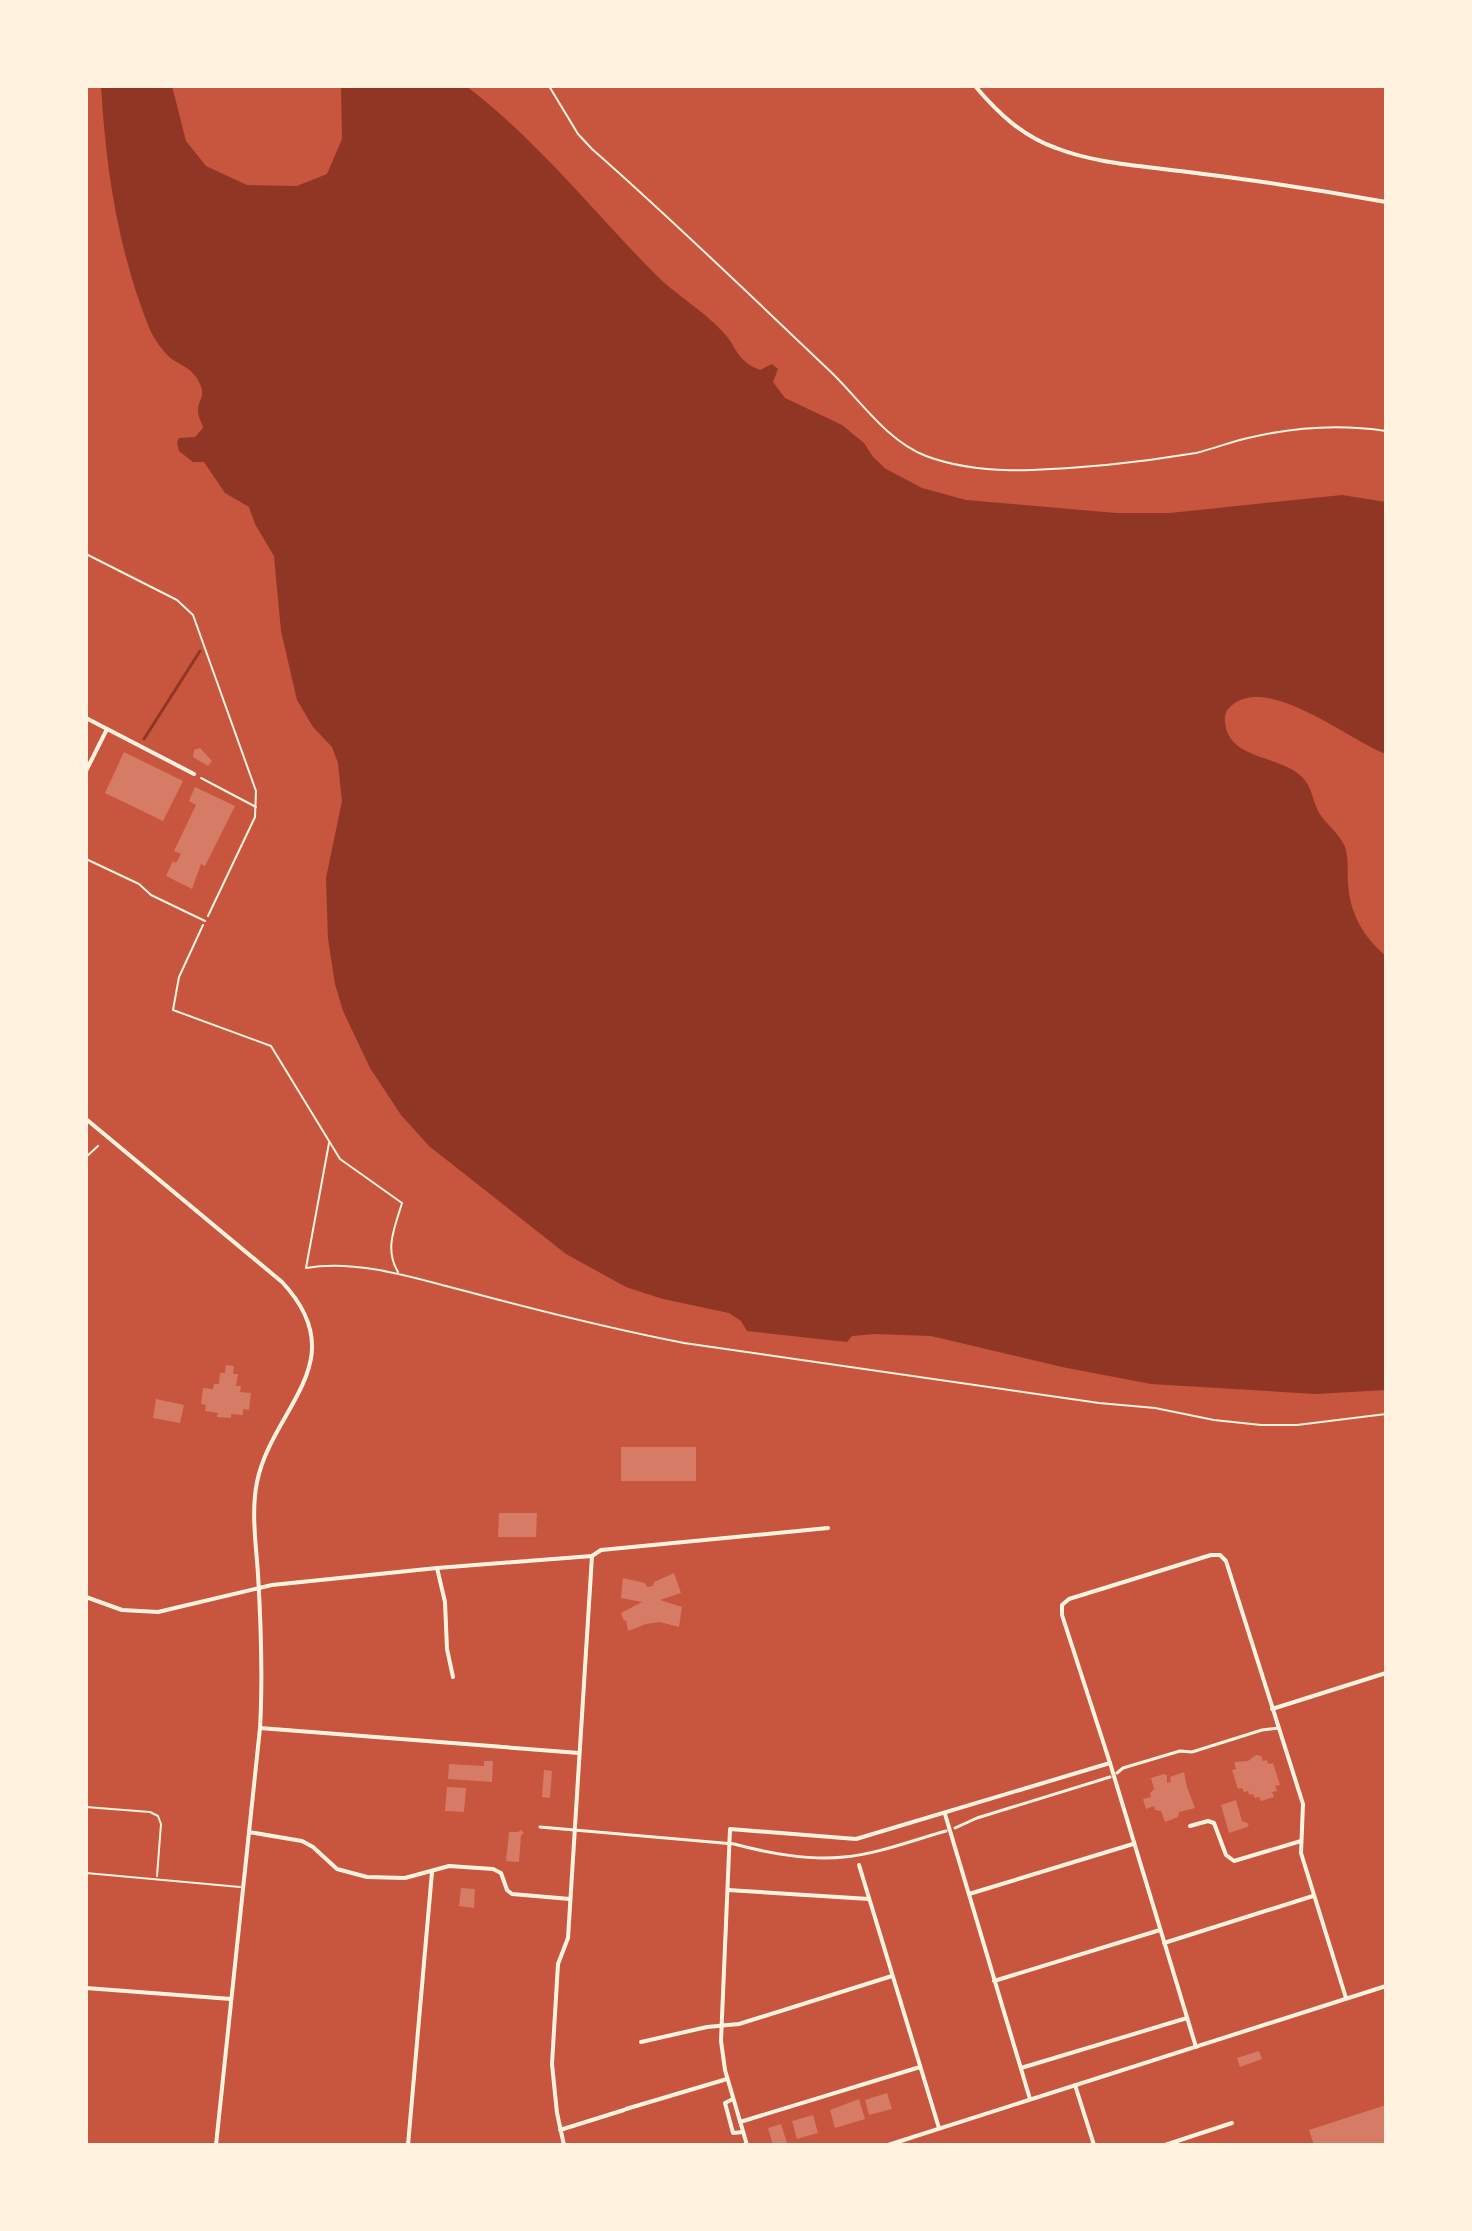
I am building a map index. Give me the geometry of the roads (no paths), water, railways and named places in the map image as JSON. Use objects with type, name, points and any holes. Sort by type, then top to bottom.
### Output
[{"type":"street","points":[[975,86],[1008,121],[1026,134],[1066,152],[1386,202]]},
{"type":"street","points":[[86,718],[194,774]]},
{"type":"street","points":[[86,771],[107,729]]},
{"type":"street","points":[[86,1119],[282,1282],[306,1320],[311,1341],[310,1368],[268,1453],[256,1485],[262,1670],[260,1728],[216,2145]]},
{"type":"street","points":[[86,1597],[122,1610],[158,1612],[259,1587],[437,1568],[592,1556],[601,1550],[828,1528]]},
{"type":"street","points":[[1196,2047],[1062,1615],[1062,1605],[1069,1599],[1211,1555],[1220,1555],[1227,1562],[1303,1804],[1300,1849],[1346,1998]]},
{"type":"street","points":[[564,2145],[553,2088],[552,2044],[558,1968],[567,1940],[592,1556]]},
{"type":"street","points":[[437,1568],[445,1602],[447,1649],[453,1677]]},
{"type":"street","points":[[1272,1709],[1386,1673]]},
{"type":"street","points":[[260,1728],[579,1753]]},
{"type":"street","points":[[1117,1773],[1123,1768],[1180,1751],[1192,1752],[1262,1730],[1279,1728]]},
{"type":"street","points":[[747,2145],[722,2051],[730,1829],[852,1840],[1110,1763]]},
{"type":"street","points":[[955,1828],[977,1818],[1110,1777]]},
{"type":"street","points":[[945,1814],[1030,2099]]},
{"type":"street","points":[[1190,1826],[1205,1821],[1214,1823],[1226,1855],[1234,1861],[1301,1841]]},
{"type":"street","points":[[540,1827],[729,1844],[762,1852],[840,1858],[946,1831]]},
{"type":"street","points":[[249,1832],[302,1841],[337,1869],[352,1875],[395,1879],[449,1866],[495,1869],[501,1873],[507,1890],[512,1894],[570,1899]]},
{"type":"street","points":[[969,1894],[1133,1844]]},
{"type":"street","points":[[859,1865],[939,2128]]},
{"type":"street","points":[[408,2145],[432,1872]]},
{"type":"street","points":[[728,1890],[869,1899]]},
{"type":"street","points":[[1164,1943],[1313,1896]]},
{"type":"street","points":[[994,1981],[1160,1930]]},
{"type":"street","points":[[641,2042],[742,2023],[892,1976]]},
{"type":"street","points":[[888,2145],[1386,1986]]},
{"type":"street","points":[[86,1988],[231,1999]]},
{"type":"street","points":[[1021,2068],[1187,2018]]},
{"type":"street","points":[[740,2122],[920,2067]]},
{"type":"street","points":[[560,2130],[727,2079]]},
{"type":"street","points":[[1075,2085],[1094,2145]]},
{"type":"street","points":[[733,2099],[725,2104],[734,2134],[743,2132]]},
{"type":"street","points":[[1165,2145],[1232,2123]]},
{"type":"lane","points":[[86,859],[205,921]]},
{"type":"lane","points":[[86,1807],[158,1816],[161,1824],[156,1879]]},
{"type":"lane","points":[[86,1873],[243,1887]]},
{"type":"waterway","points":[[144,739],[200,651]]}]
